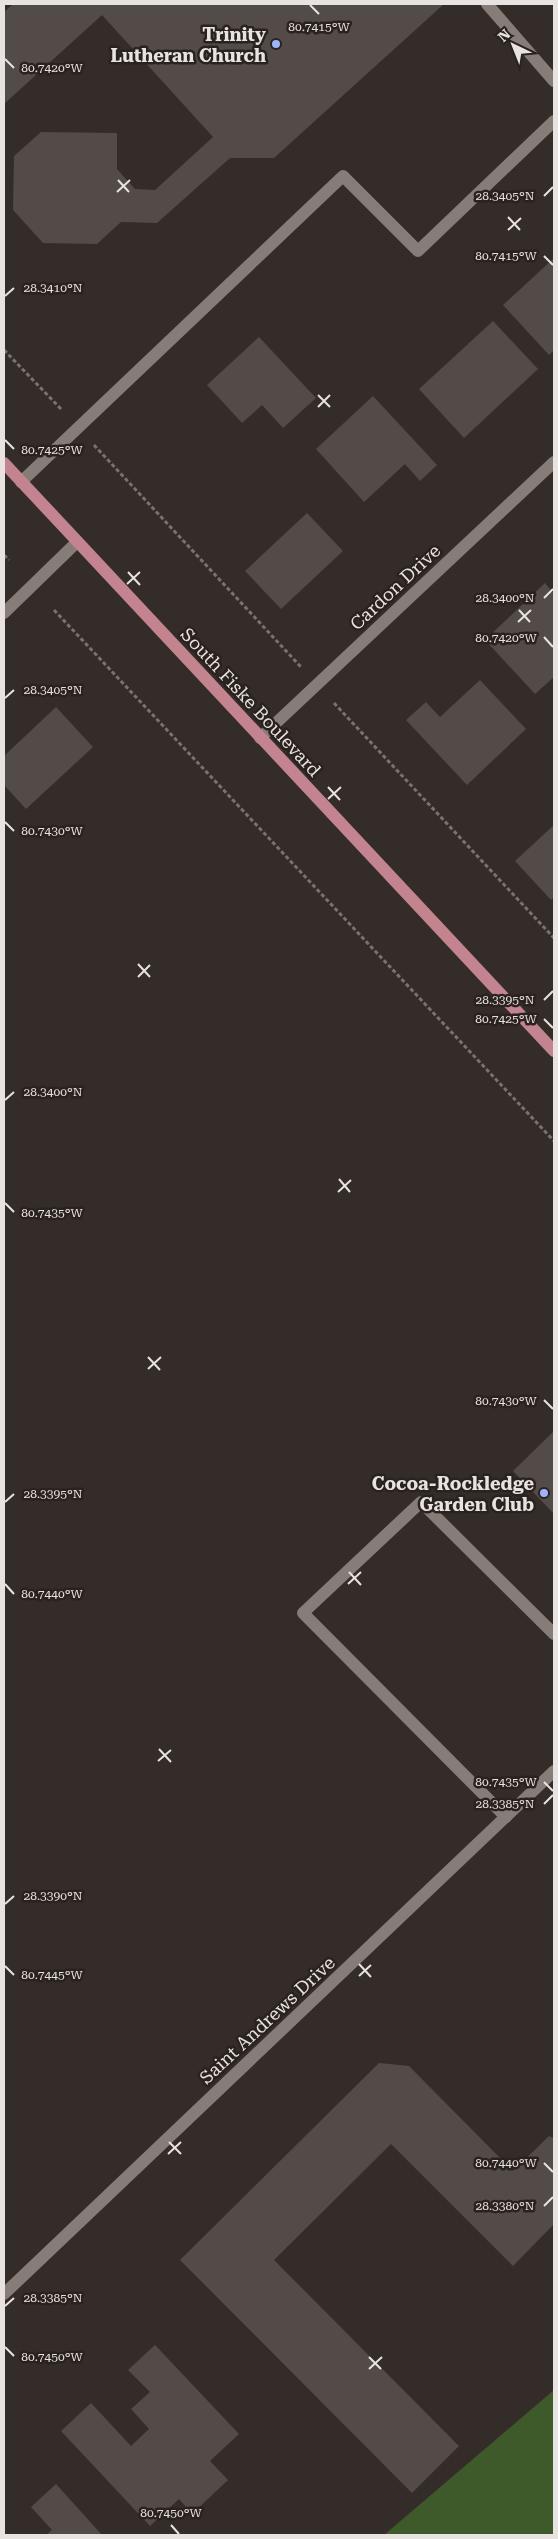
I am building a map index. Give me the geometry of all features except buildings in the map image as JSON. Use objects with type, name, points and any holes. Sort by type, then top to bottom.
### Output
[{"type":"main road","name":"South Fiske Boulevard","points":[[4,464],[554,1051]]},
{"type":"street","points":[[487,4],[554,81]]},
{"type":"street","points":[[21,482],[343,176],[418,251],[554,121]]},
{"type":"street","name":"Cardon Drive","points":[[260,738],[554,462]]},
{"type":"street","points":[[4,613],[78,542]]},
{"type":"street","points":[[506,1817],[303,1613],[421,1502],[554,1634]]},
{"type":"street","name":"Saint Andrews Drive","points":[[4,2294],[554,1771]]},
{"type":"path","points":[[4,350],[554,938]]},
{"type":"path","points":[[4,555],[8,560]]},
{"type":"path","points":[[54,610],[554,1141]]},
{"type":"green space","points":[[554,2390],[554,2535],[384,2535]]},
{"type":"place","name":"Trinity Lutheran Church","points":[[276,44]]},
{"type":"place","name":"Cocoa-Rockledge Garden Club","points":[[544,1493]]}]
